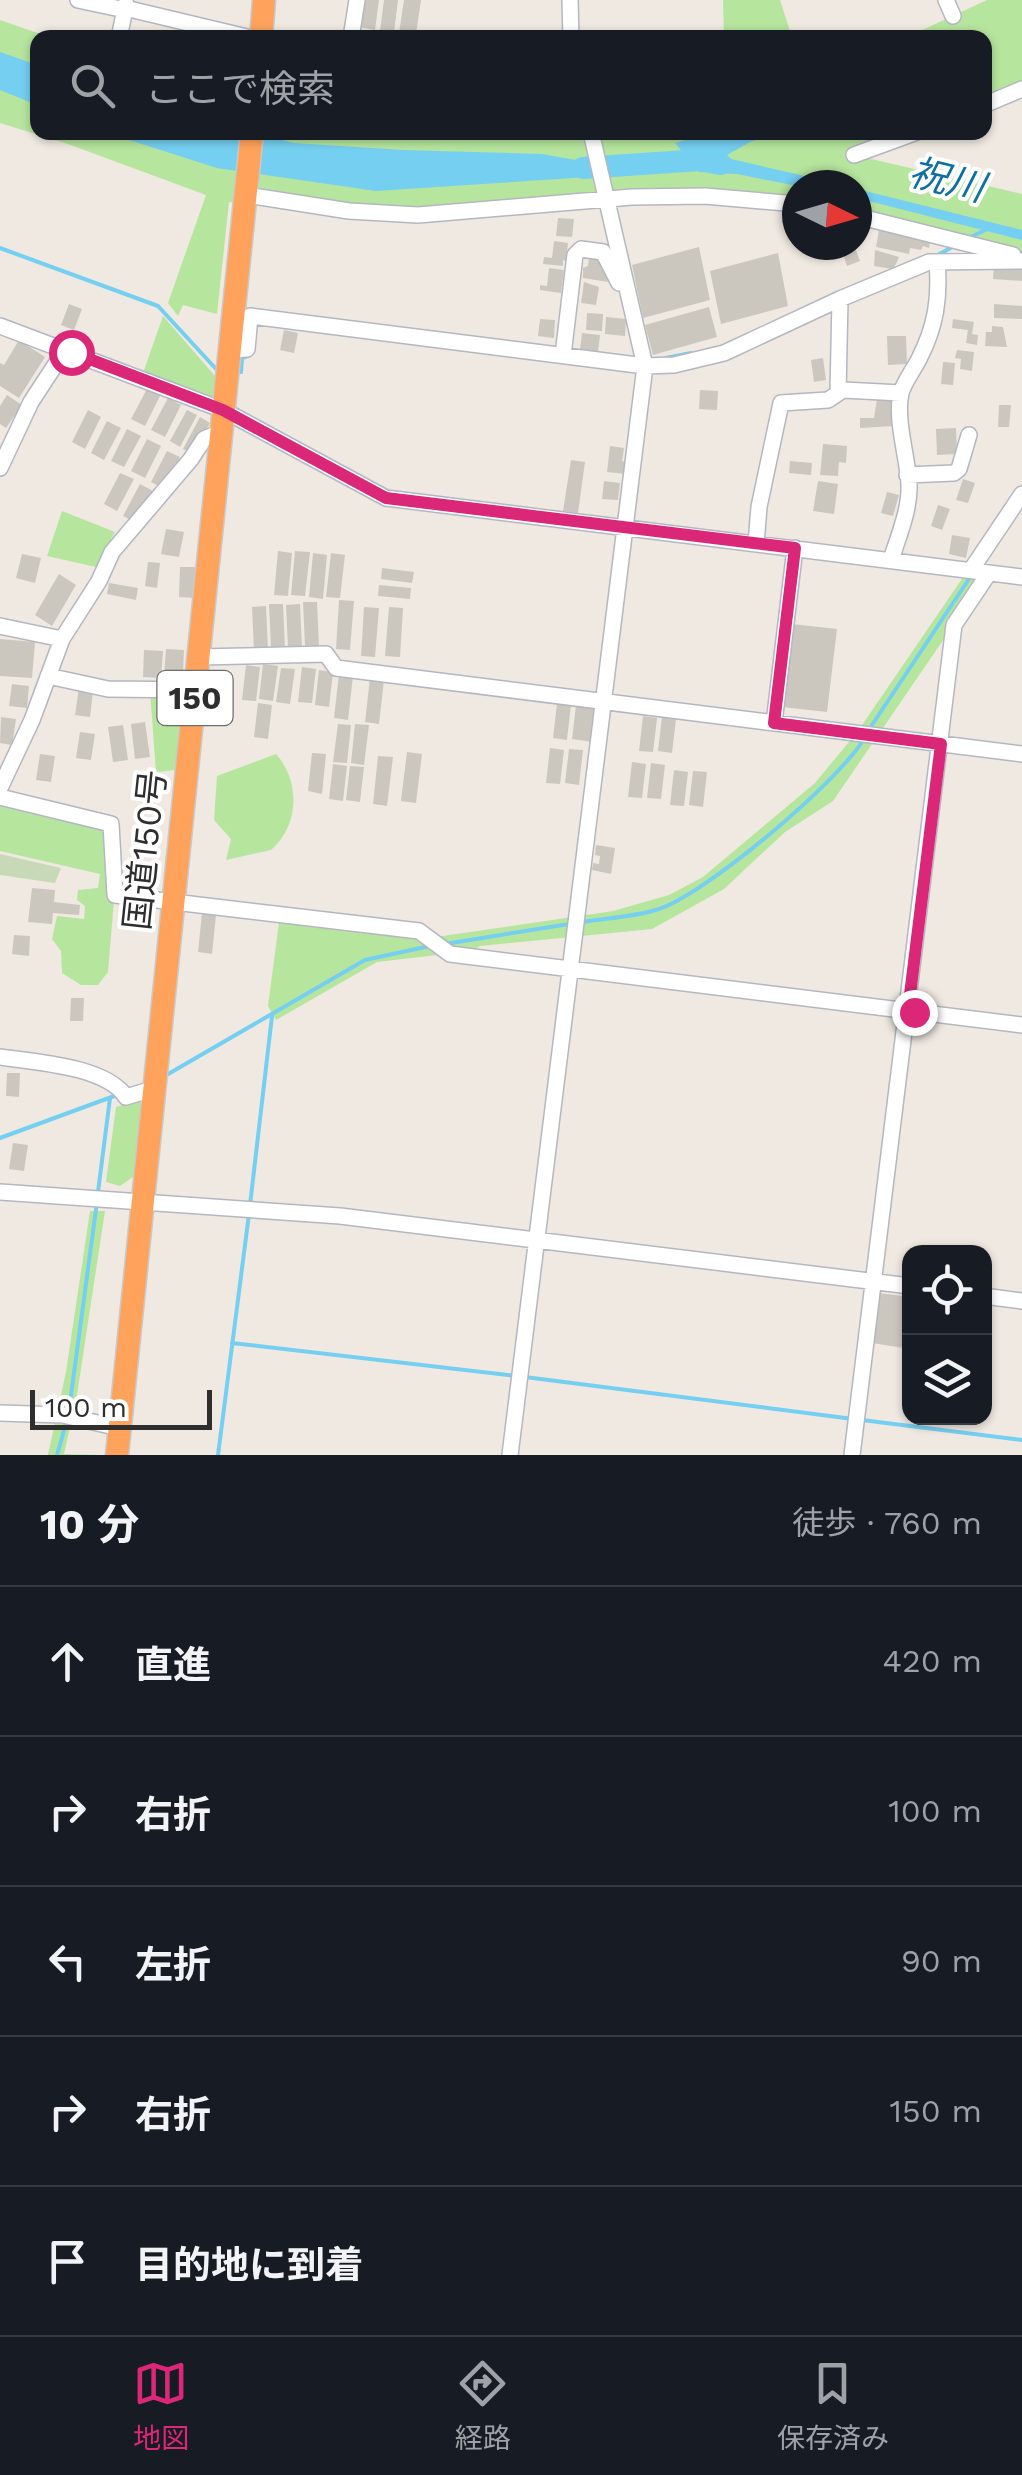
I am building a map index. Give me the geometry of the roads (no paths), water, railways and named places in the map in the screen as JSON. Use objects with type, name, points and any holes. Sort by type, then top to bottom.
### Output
[{"type":"highway","points":[[262,30],[264,0]]},
{"type":"highway","name":"国道150号","points":[[116,1455],[251,140]]},
{"type":"street","points":[[78,0],[128,7],[219,30]]},
{"type":"street","points":[[352,30],[356,0]]},
{"type":"street","points":[[570,0],[572,30]]},
{"type":"street","points":[[946,0],[954,16]]},
{"type":"street","points":[[992,102],[1022,89]]},
{"type":"street","points":[[510,1455],[644,362],[593,140]]},
{"type":"street","points":[[854,155],[895,140]]},
{"type":"street","points":[[246,195],[349,211],[418,215],[604,198],[705,196],[782,203]]},
{"type":"street","points":[[872,220],[1022,259]]},
{"type":"street","points":[[564,352],[576,255],[581,248],[607,256],[632,308]]},
{"type":"street","points":[[230,350],[247,349],[250,316],[674,366],[724,353],[909,268],[936,262],[1022,259]]},
{"type":"street","points":[[891,560],[906,509],[901,393],[930,338],[936,316],[940,297],[936,262]]},
{"type":"street","points":[[838,393],[840,299]]},
{"type":"street","points":[[0,326],[65,350],[386,498],[1022,577]]},
{"type":"street","points":[[0,468],[31,402],[65,350]]},
{"type":"street","points":[[756,544],[759,507],[781,403],[828,400],[843,390],[901,393]]},
{"type":"street","points":[[0,788],[5,767],[62,639],[99,582],[112,552],[222,421]]},
{"type":"street","points":[[907,475],[954,473],[959,469],[968,434]]},
{"type":"street","points":[[971,570],[1022,494]]},
{"type":"street","points":[[774,723],[795,548]]},
{"type":"street","points":[[852,1455],[954,625],[990,573]]},
{"type":"street","points":[[0,626],[62,639]]},
{"type":"street","points":[[199,657],[326,654],[336,668],[1022,754]]},
{"type":"street","points":[[48,676],[108,689],[196,690]]},
{"type":"street","points":[[0,797],[111,824],[115,895],[419,931],[450,954],[1022,1025]]},
{"type":"street","points":[[0,1057],[67,1067],[120,1088],[126,1097],[156,1088]]},
{"type":"street","points":[[0,1192],[340,1216],[902,1285]]},
{"type":"street","points":[[992,1297],[1022,1300]]},
{"type":"street","points":[[0,1413],[63,1416],[120,1428]]},
{"type":"water","points":[[0,52],[30,63],[30,102],[0,90]]},
{"type":"water","points":[[129,140],[282,140],[403,150],[542,154],[650,173],[376,191],[217,168]]},
{"type":"water","points":[[756,140],[727,155],[782,171],[782,183],[737,174],[699,172],[675,143]]},
{"type":"water","points":[[872,193],[1022,230],[1022,240],[872,202]]},
{"type":"waterway","points":[[583,168],[700,160],[720,164]]},
{"type":"waterway","points":[[971,237],[989,228]]},
{"type":"waterway","points":[[936,256],[954,246]]},
{"type":"waterway","points":[[0,248],[158,306],[217,370]]},
{"type":"waterway","points":[[666,358],[691,353]]},
{"type":"waterway","points":[[236,372],[241,372],[242,358],[248,356]]},
{"type":"waterway","points":[[868,731],[971,576]]},
{"type":"waterway","points":[[583,922],[659,909],[707,882],[800,808],[864,739]]},
{"type":"waterway","points":[[445,944],[569,924]]},
{"type":"waterway","points":[[163,1077],[365,960],[430,946]]},
{"type":"waterway","points":[[250,1205],[272,1016]]},
{"type":"waterway","points":[[0,1138],[117,1095]]},
{"type":"waterway","points":[[98,1192],[110,1098]]},
{"type":"waterway","points":[[69,1410],[97,1202]]},
{"type":"waterway","points":[[218,1455],[249,1214]]},
{"type":"waterway","points":[[232,1343],[516,1376]]},
{"type":"waterway","points":[[525,1377],[853,1419]]},
{"type":"waterway","points":[[57,1455],[67,1420]]},
{"type":"waterway","points":[[862,1420],[1022,1440]]},
{"type":"water label","name":"祝川","points":[[947,180]]}]
